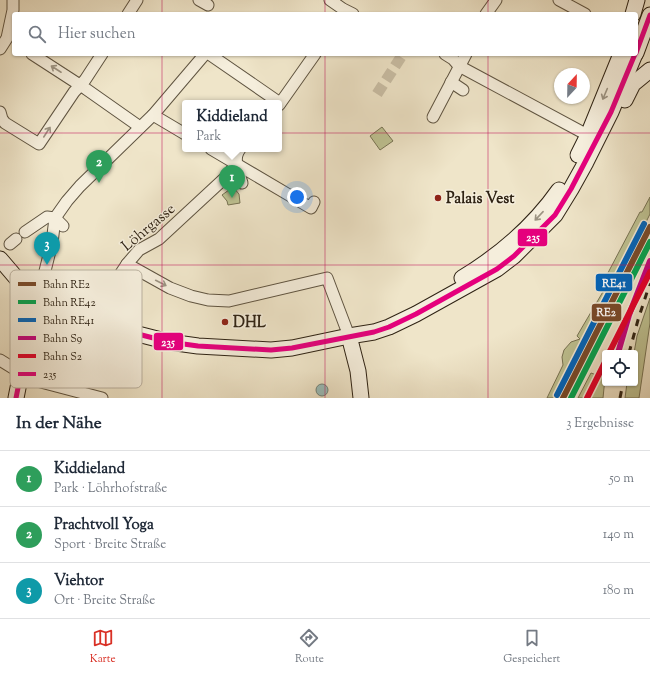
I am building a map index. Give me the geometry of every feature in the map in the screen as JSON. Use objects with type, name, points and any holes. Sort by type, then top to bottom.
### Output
[{"type":"main road","points":[[633,12],[636,0]]},
{"type":"main road","points":[[641,44],[650,15]]},
{"type":"main road","points":[[142,335],[169,342],[198,346],[271,350],[292,348],[374,332],[389,327],[416,314],[497,269],[514,256],[554,215],[572,187],[596,135],[620,56]]},
{"type":"main road","points":[[596,135],[611,112],[636,56]]},
{"type":"main road","points":[[596,135],[620,111],[633,84],[650,70]]},
{"type":"main road","points":[[0,259],[10,270]]},
{"type":"main road","points":[[349,336],[358,371],[361,398]]},
{"type":"main road","points":[[17,398],[20,388]]},
{"type":"street","points":[[13,0],[13,12]]},
{"type":"street","points":[[129,12],[137,0]]},
{"type":"street","points":[[330,0],[346,12]]},
{"type":"street","points":[[487,12],[496,0]]},
{"type":"street","points":[[559,0],[581,12]]},
{"type":"street","points":[[0,49],[10,40],[12,20]]},
{"type":"street","points":[[35,56],[140,127]]},
{"type":"street","points":[[0,112],[3,125],[40,144],[74,92],[85,80],[101,56]]},
{"type":"street","points":[[45,270],[59,222],[80,186],[153,115],[203,56]]},
{"type":"street","points":[[212,56],[274,100]]},
{"type":"street","points":[[448,56],[460,66],[503,89],[596,135]]},
{"type":"street","points":[[433,117],[465,56]]},
{"type":"street","points":[[282,101],[313,58]]},
{"type":"street","points":[[451,82],[462,90]]},
{"type":"street","points":[[153,115],[182,132]]},
{"type":"street","points":[[216,152],[313,205]]},
{"type":"street","points":[[238,152],[236,164],[242,183]]},
{"type":"street","name":"Löhrgasse","points":[[123,270],[139,250],[159,239],[227,176],[236,164]]},
{"type":"street","points":[[20,234],[47,217],[59,222]]},
{"type":"street","points":[[127,264],[138,270]]},
{"type":"street","points":[[142,272],[170,288],[191,296],[208,300],[229,302],[281,288],[327,278],[349,336]]},
{"type":"street","points":[[0,360],[10,366]]},
{"type":"street","points":[[64,388],[102,398]]},
{"type":"green space","points":[[382,127],[393,141],[380,150],[370,136]]},
{"type":"green space","points":[[233,187],[239,194],[240,203],[228,205],[227,201],[222,195]]},
{"type":"green space","points":[[650,197],[650,214],[559,398],[547,398],[563,365],[562,357],[564,350],[571,342],[580,339],[577,336],[604,290],[600,288],[640,212],[642,212]]},
{"type":"green space","points":[[650,298],[650,323],[639,398],[625,398],[627,386],[638,386],[638,350],[635,350],[637,336]]},
{"type":"green space","points":[[591,373],[602,377],[602,386],[604,386],[603,398],[578,398]]},
{"type":"water","points":[[320,384],[324,384],[328,390],[324,396],[320,396],[316,392],[316,388]]},
{"type":"tunnel","points":[[377,94],[402,56]]},
{"type":"railway","points":[[630,350],[650,283]]},
{"type":"railway","points":[[620,398],[622,386]]},
{"type":"rail line","name":"RE41","points":[[557,395],[644,224]]},
{"type":"rail line","name":"RE2","points":[[563,398],[650,227]]},
{"type":"rail line","name":"RE42","points":[[571,398],[650,242]]},
{"type":"rail line","name":"S9","points":[[619,350],[629,315],[650,261]]},
{"type":"rail line","name":"S2","points":[[611,350],[650,272]]},
{"type":"rail line","name":"S2","points":[[587,398],[602,368]]},
{"type":"transit line","name":"235","points":[[638,48],[650,15]]},
{"type":"transit line","name":"235","points":[[142,335],[169,342],[198,346],[271,350],[292,348],[374,332],[389,327],[416,314],[497,269],[514,256],[555,215],[571,189],[611,112],[634,56]]},
{"type":"transit line","name":"235","points":[[16,398],[18,388]]},
{"type":"place","name":"Prachtvoll Yoga","points":[[99,183]]},
{"type":"place","name":"Kiddieland","points":[[232,198]]},
{"type":"place","name":"Palais Vest","points":[[438,198]]},
{"type":"place","name":"Viehtor","points":[[47,265]]},
{"type":"place","name":"DHL","points":[[225,322]]}]
